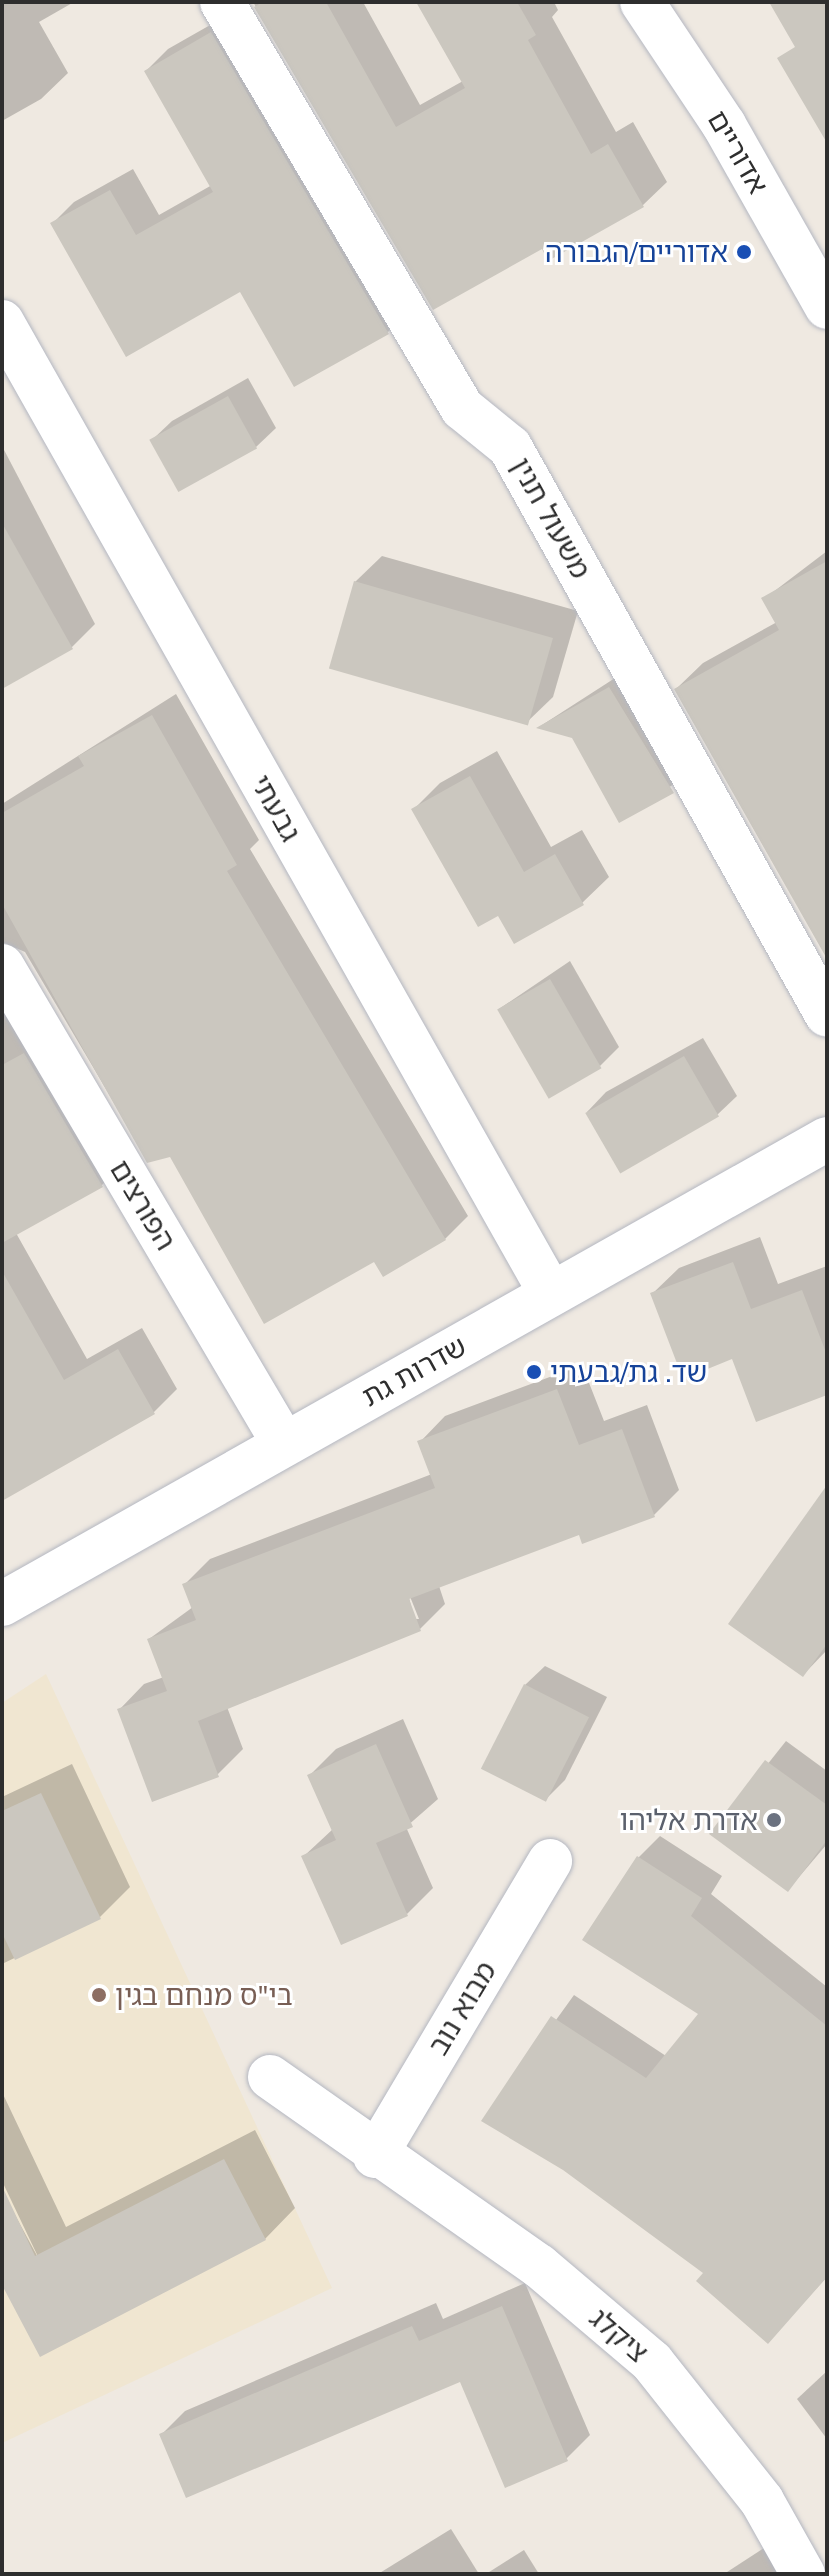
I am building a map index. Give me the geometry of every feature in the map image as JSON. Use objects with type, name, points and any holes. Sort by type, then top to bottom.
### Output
[{"type":"street","name":"משעול תנין","points":[[222,2],[462,408],[510,447],[827,1015]]},
{"type":"street","name":"אדוריים","points":[[642,2],[724,125],[827,307]]},
{"type":"street","name":"גבעתי","points":[[2,322],[551,1294]]},
{"type":"street","name":"הפורצים","points":[[2,966],[284,1444]]},
{"type":"street","name":"שדרות גת","points":[[2,1604],[827,1139]]},
{"type":"street","name":"מבוא נוב","points":[[375,2156],[550,1861]]},
{"type":"street","name":"ציקלג","points":[[270,2077],[375,2156],[539,2266],[652,2362],[762,2501],[803,2574]]},
{"type":"shaded area","name":"בי\"ס מנחם בגין","points":[[46,1674],[332,2288],[2,2443],[2,1703]]},
{"type":"building","points":[[263,2],[326,2],[396,127],[465,88],[416,2],[517,2],[536,35],[528,40],[591,154],[608,144],[644,207],[548,261],[542,249],[433,310],[254,7]]},
{"type":"building","points":[[769,2],[827,2],[827,143],[777,58],[795,47]]},
{"type":"building","points":[[211,32],[389,334],[294,387],[240,292],[126,357],[50,223],[110,190],[136,235],[213,192],[144,71]]},
{"type":"building","points":[[228,396],[257,448],[178,492],[149,440]]},
{"type":"building","points":[[2,523],[73,649],[2,689]]},
{"type":"building","points":[[827,561],[827,959],[674,689],[779,630],[761,598]]},
{"type":"building","points":[[354,581],[553,638],[528,726],[329,668]]},
{"type":"building","points":[[609,687],[674,793],[619,823],[572,738],[536,728]]},
{"type":"building","points":[[152,715],[237,865],[227,871],[446,1240],[383,1277],[374,1262],[264,1324],[170,1157],[147,1163],[2,904],[2,813],[84,766],[78,756]]},
{"type":"building","points":[[470,776],[524,872],[555,854],[584,905],[514,944],[498,916],[478,927],[411,809]]},
{"type":"building","points":[[550,979],[602,1068],[549,1099],[497,1010]]},
{"type":"building","points":[[24,1053],[103,1187],[2,1243],[2,1065]]},
{"type":"building","points":[[684,1056],[719,1117],[620,1174],[585,1113]]},
{"type":"building","points":[[733,1262],[751,1309],[802,1290],[827,1355],[827,1395],[756,1422],[732,1359],[683,1379],[650,1293]]},
{"type":"building","points":[[2,1271],[64,1380],[118,1349],[155,1414],[2,1501]]},
{"type":"building","points":[[557,1389],[579,1445],[622,1429],[655,1517],[582,1544],[579,1535],[409,1599],[421,1631],[198,1721],[219,1777],[152,1802],[117,1709],[167,1691],[147,1639],[196,1620],[182,1584],[435,1488],[417,1441]]},
{"type":"building","points":[[827,1485],[827,1644],[803,1677],[728,1624]]},
{"type":"building","points":[[524,1684],[589,1717],[546,1802],[481,1769]]},
{"type":"building","points":[[376,1744],[413,1827],[376,1843],[408,1916],[341,1945],[301,1856],[336,1840],[307,1775]]},
{"type":"building","name":"אדרת אליהו","points":[[765,1760],[827,1805],[827,1840],[788,1892],[709,1834]]},
{"type":"building","points":[[41,1793],[101,1919],[15,1960],[2,1933],[2,1811]]},
{"type":"building","points":[[637,1856],[702,1898],[691,1916],[827,2026],[827,2277],[768,2344],[696,2281],[703,2273],[563,2170],[481,2121],[551,2016],[646,2078],[698,2014],[582,1940]]},
{"type":"building","points":[[224,2159],[266,2240],[40,2357],[2,2285],[2,2186],[35,2256]]},
{"type":"building","points":[[502,2306],[568,2461],[505,2488],[460,2382],[186,2498],[159,2434],[412,2326],[419,2341]]},
{"type":"place","name":"אדוריים/הגבורה","points":[[744,252]]},
{"type":"place","name":"שד. גת/גבעתי","points":[[534,1372]]},
{"type":"place","name":"אדרת אליהו","points":[[774,1820]]},
{"type":"place","name":"בי\"ס מנחם בגין","points":[[99,1995]]}]
